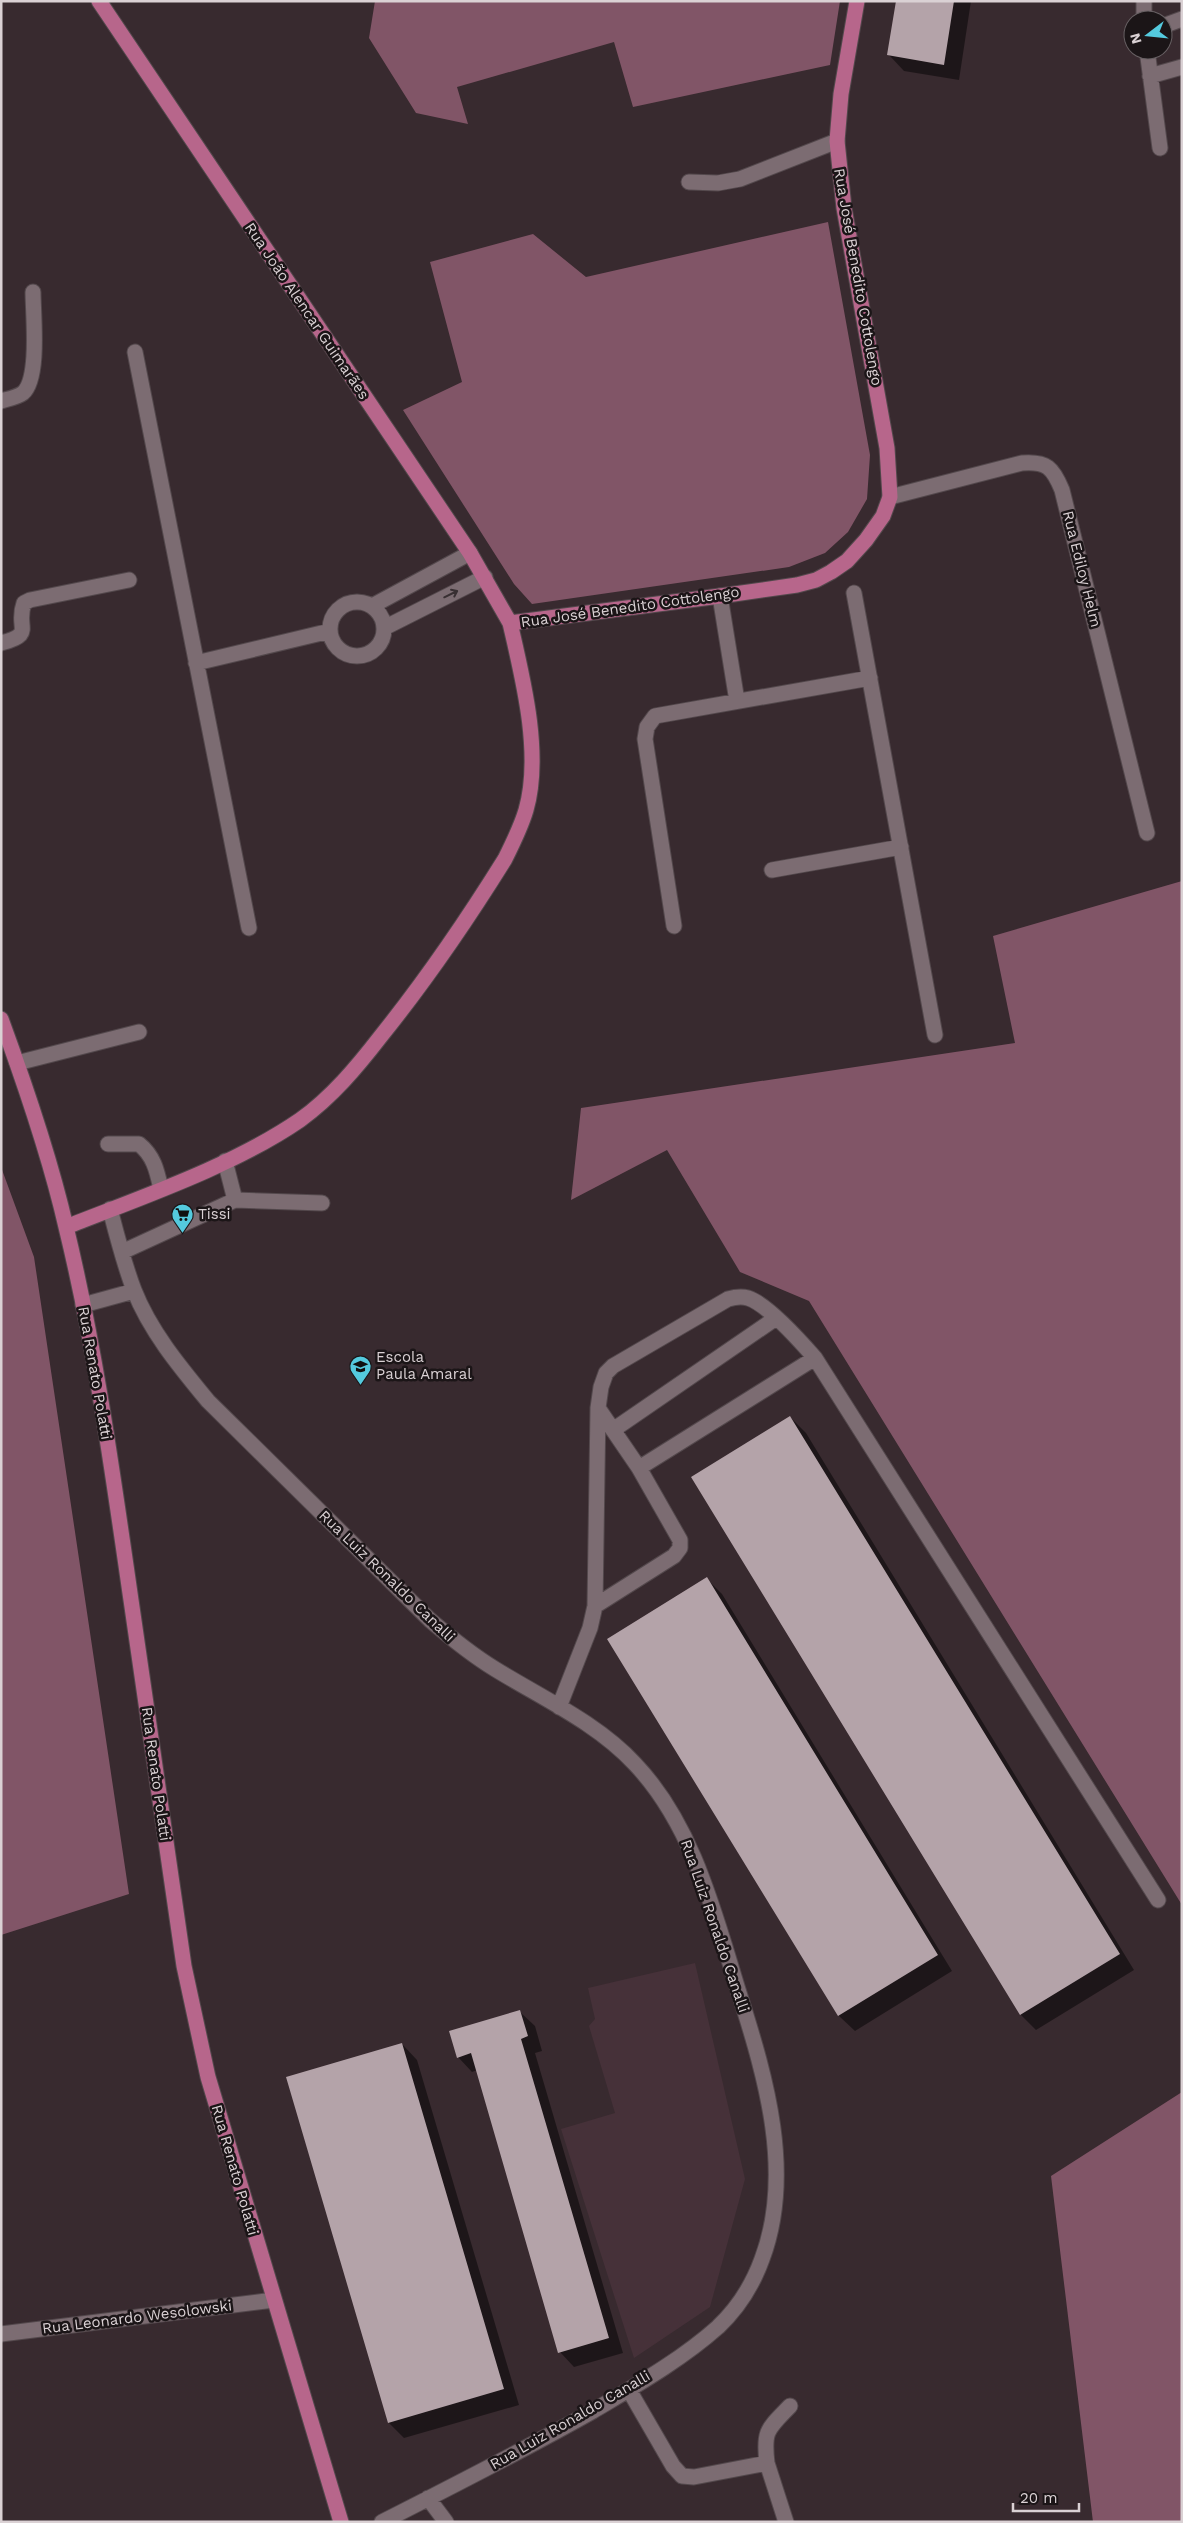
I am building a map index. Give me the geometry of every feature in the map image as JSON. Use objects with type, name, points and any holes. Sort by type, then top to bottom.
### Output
[{"type":"main road","name":"Rua João Alencar Guimarães","points":[[99,1],[470,552],[510,623]]},
{"type":"main road","name":"Rua José Benedito Cottolengo","points":[[66,1227],[225,1161],[286,1128],[332,1093],[402,1010],[505,859],[518,834],[526,808],[531,778],[531,745],[510,623],[797,585],[832,572],[847,561],[866,540],[883,516],[890,497],[887,448],[844,208],[837,141],[841,94],[857,1]]},
{"type":"main road","name":"Rua Renato Polatti","points":[[1,1019],[34,1109],[66,1227],[83,1305],[115,1492],[188,1992],[208,2077],[341,2522]]},
{"type":"street","points":[[1148,60],[1160,148]]},
{"type":"street","points":[[1150,76],[1182,67]]},
{"type":"street","points":[[689,182],[718,183],[740,179],[837,141]]},
{"type":"street","points":[[1,401],[22,394],[29,385],[33,367],[33,292]]},
{"type":"street","points":[[135,352],[248,928]]},
{"type":"street","name":"Rua Ediloy Helm","points":[[890,497],[1022,463],[1035,462],[1048,466],[1062,490],[1147,833]]},
{"type":"street","points":[[372,606],[470,552]]},
{"type":"street","points":[[384,628],[485,577]]},
{"type":"street","points":[[1,644],[18,639],[22,634],[21,611],[24,603],[30,600],[129,580]]},
{"type":"street","points":[[854,593],[935,1035]]},
{"type":"street","points":[[720,596],[737,701]]},
{"type":"street","points":[[353,602],[363,602],[372,606],[381,616],[384,628],[382,638],[377,647],[368,653],[358,656],[348,654],[340,649],[333,641],[330,631],[331,621],[336,612],[343,605],[353,602]]},
{"type":"street","points":[[196,663],[330,631]]},
{"type":"street","points":[[674,926],[645,739],[647,727],[655,716],[870,678]]},
{"type":"street","points":[[772,870],[901,847]]},
{"type":"street","points":[[18,1063],[139,1032]]},
{"type":"street","points":[[108,1144],[139,1144],[146,1150],[154,1162],[161,1189]]},
{"type":"street","points":[[225,1161],[235,1200]]},
{"type":"street","points":[[122,1252],[235,1200],[322,1204]]},
{"type":"street","name":"Rua Luiz Ronaldo Canalli","points":[[110,1209],[134,1291],[152,1325],[178,1364],[236,1430],[437,1625],[491,1667],[558,1707],[608,1740],[635,1764],[662,1798],[683,1834],[700,1874],[763,2076],[776,2150],[775,2193],[771,2227],[762,2260],[744,2294],[720,2325],[698,2343],[629,2390],[552,2434],[382,2522]]},
{"type":"street","points":[[83,1305],[134,1291]]},
{"type":"street","points":[[558,1707],[590,1628],[595,1606],[598,1408],[601,1386],[606,1373],[613,1366],[728,1299],[739,1296],[749,1298],[794,1332],[815,1358],[1158,1900]]},
{"type":"street","points":[[613,1430],[776,1318]]},
{"type":"street","points":[[639,1468],[815,1358]]},
{"type":"street","points":[[595,1606],[674,1556],[680,1548],[680,1540],[639,1468],[598,1408]]},
{"type":"street","name":"Rua Leonardo Wesolowski","points":[[1,2334],[274,2300]]},
{"type":"street","points":[[629,2390],[673,2466],[682,2476],[694,2477],[766,2463]]},
{"type":"street","points":[[786,2522],[766,2463],[764,2444],[766,2433],[790,2406]]},
{"type":"street","points":[[428,2498],[446,2522]]},
{"type":"shaded area","points":[[375,1],[840,1],[830,65],[633,107],[614,42],[457,87],[468,124],[416,113],[369,38]]},
{"type":"shaded area","points":[[828,222],[870,455],[867,499],[848,532],[825,553],[789,567],[532,604],[514,584],[403,410],[462,382],[430,262],[533,234],[586,277]]},
{"type":"shaded area","points":[[1182,881],[1182,1905],[809,1301],[740,1272],[667,1150],[571,1200],[581,1108],[1015,1043],[993,936]]},
{"type":"shaded area","points":[[1,1167],[34,1257],[129,1894],[1,1935]]},
{"type":"shaded area","points":[[695,1963],[745,2179],[710,2307],[634,2358],[561,2129],[615,2113],[589,2026],[595,2019],[588,1988]]},
{"type":"shaded area","points":[[1182,2092],[1182,2522],[1093,2522],[1051,2176]]},
{"type":"building","points":[[896,1],[954,1],[944,65],[887,55]]},
{"type":"building","points":[[790,1416],[1120,1954],[1020,2015],[691,1477]]},
{"type":"building","points":[[707,1577],[938,1955],[838,2016],[607,1639]]},
{"type":"building","points":[[520,2010],[528,2036],[521,2039],[609,2338],[558,2353],[471,2053],[457,2058],[449,2031]]},
{"type":"building","points":[[402,2043],[504,2389],[388,2423],[286,2077]]},
{"type":"place","name":"Tissi","points":[[182,1233]]},
{"type":"place","name":"Escola Paula Amaral","points":[[360,1385]]}]
